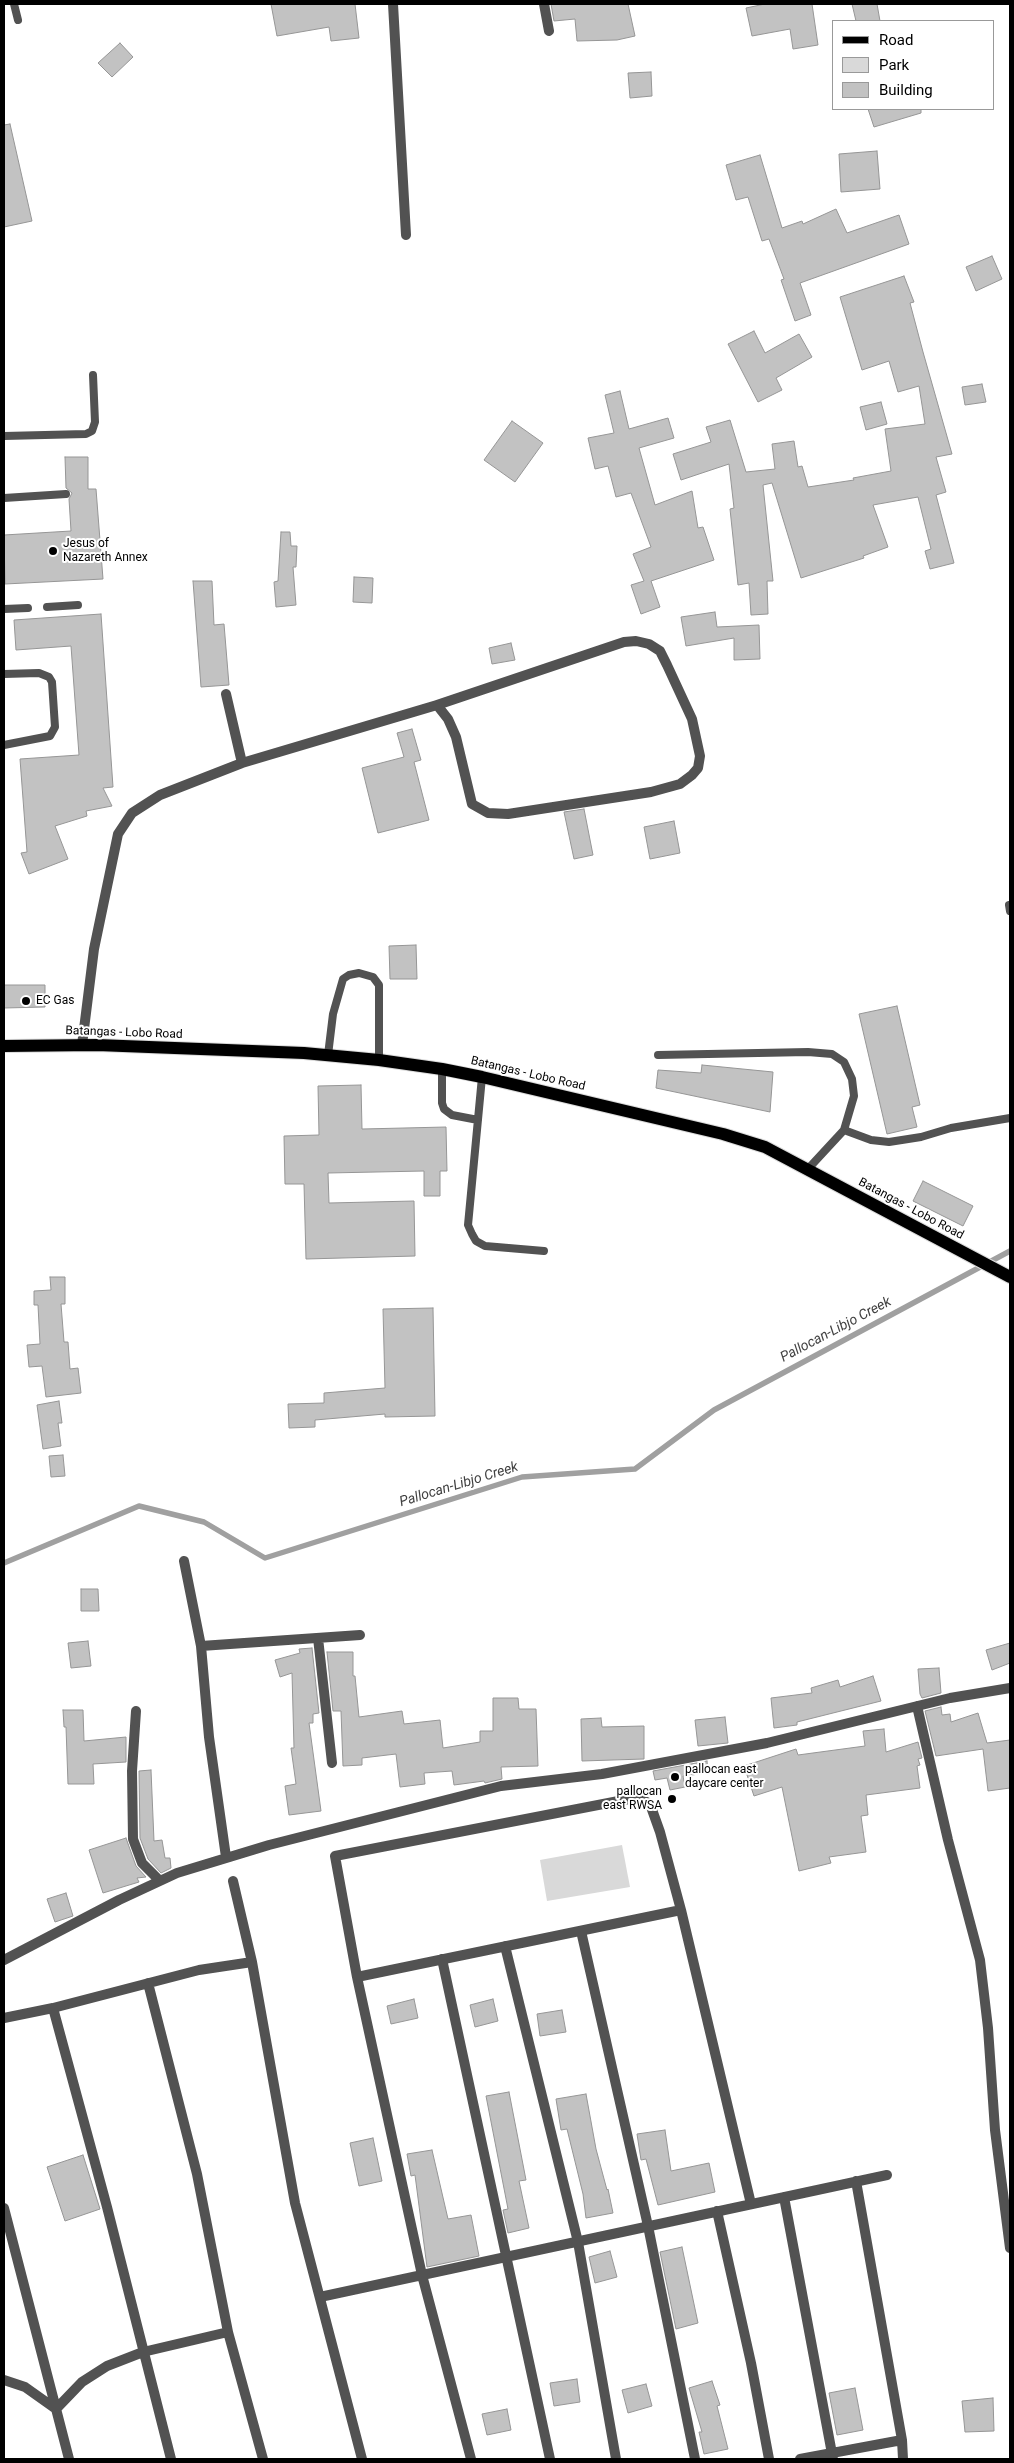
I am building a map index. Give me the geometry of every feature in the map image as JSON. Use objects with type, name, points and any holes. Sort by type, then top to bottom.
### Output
[{"type":"main road","name":"Batangas - Lobo Road","points":[[4,1046],[82,1045],[328,1055],[379,1060],[482,1077],[723,1134],[765,1147],[1008,1276]]},
{"type":"street","points":[[393,4],[406,235]]},
{"type":"street","points":[[544,4],[549,31]]},
{"type":"street","points":[[82,1045],[102,901],[118,834],[132,813],[160,795],[242,763],[437,705],[624,642],[649,644],[660,651],[692,719],[700,756],[698,768],[680,784],[651,792],[508,814],[488,814],[472,804],[456,737],[448,719],[437,705]]},
{"type":"street","points":[[226,694],[242,763]]},
{"type":"street","points":[[184,1561],[201,1646],[209,1738],[226,1857]]},
{"type":"street","points":[[201,1646],[360,1635]]},
{"type":"street","points":[[318,1638],[332,1763]]},
{"type":"street","points":[[4,1960],[118,1900],[160,1881],[226,1857],[501,1786],[602,1774],[767,1743],[917,1706],[1010,1688]]},
{"type":"street","points":[[917,1706],[948,1840],[980,1960],[988,2028],[995,2130],[1010,2248]]},
{"type":"street","points":[[136,1710],[132,1771],[133,1839],[142,1863],[160,1881]]},
{"type":"street","points":[[471,2459],[422,2275],[357,1977],[336,1856],[639,1798],[650,1804],[681,1910],[752,2204]]},
{"type":"street","points":[[233,1881],[252,1962],[296,2203],[362,2459]]},
{"type":"street","points":[[357,1977],[681,1910]]},
{"type":"street","points":[[581,1931],[648,2226],[695,2459]]},
{"type":"street","points":[[504,1946],[578,2242],[616,2459]]},
{"type":"street","points":[[442,1960],[550,2459]]},
{"type":"street","points":[[4,2018],[53,2008],[199,1970],[252,1962]]},
{"type":"street","points":[[148,1983],[197,2174],[228,2332],[263,2459]]},
{"type":"street","points":[[53,2008],[107,2207],[171,2459]]},
{"type":"street","points":[[320,2297],[887,2174]]},
{"type":"street","points":[[856,2181],[902,2440],[903,2459]]},
{"type":"street","points":[[784,2197],[833,2456]]},
{"type":"street","points":[[4,2208],[69,2459]]},
{"type":"street","points":[[717,2212],[751,2363],[769,2459]]},
{"type":"street","points":[[56,2409],[82,2382],[107,2366],[143,2352],[228,2332]]},
{"type":"street","points":[[4,2380],[26,2387],[56,2409]]},
{"type":"street","points":[[800,2459],[833,2456],[902,2440]]},
{"type":"lane","points":[[14,4],[18,20]]},
{"type":"lane","points":[[4,436],[86,434],[92,431],[95,422],[93,376]]},
{"type":"lane","points":[[4,498],[66,494]]},
{"type":"lane","points":[[47,607],[78,606]]},
{"type":"lane","points":[[4,609],[28,608]]},
{"type":"lane","points":[[4,674],[39,673],[49,677],[52,682],[55,727],[50,736],[4,745]]},
{"type":"lane","points":[[328,1055],[333,1014],[343,979],[349,975],[359,973],[373,977],[379,986],[379,1060]]},
{"type":"lane","points":[[658,1055],[808,1052],[832,1054],[844,1062],[852,1079],[854,1096],[844,1130],[807,1170]]},
{"type":"lane","points":[[442,1069],[442,1103],[444,1110],[452,1115],[478,1120]]},
{"type":"lane","points":[[482,1077],[468,1225],[476,1241],[486,1246],[544,1251]]},
{"type":"lane","points":[[844,1130],[871,1140],[889,1142],[921,1137],[951,1128],[1010,1118]]},
{"type":"green space","points":[[622,1845],[630,1887],[547,1901],[540,1860]]},
{"type":"building","points":[[271,4],[355,4],[359,38],[331,41],[329,27],[277,36]]},
{"type":"building","points":[[551,4],[628,4],[635,36],[617,40],[577,41],[575,19],[554,21]]},
{"type":"building","points":[[765,4],[812,4],[818,45],[793,49],[790,29],[752,36],[746,8]]},
{"type":"building","points":[[852,4],[877,4],[880,20],[856,20]]},
{"type":"building","points":[[120,43],[133,57],[112,77],[98,63]]},
{"type":"building","points":[[651,72],[652,96],[630,98],[628,73]]},
{"type":"building","points":[[868,110],[921,110],[921,113],[874,127]]},
{"type":"building","points":[[10,124],[32,221],[4,227],[4,125]]},
{"type":"building","points":[[877,151],[880,189],[841,192],[839,154]]},
{"type":"building","points":[[760,155],[782,228],[802,221],[803,224],[836,209],[847,233],[899,215],[909,244],[800,283],[811,315],[795,321],[781,280],[784,279],[769,239],[762,241],[748,197],[736,200],[726,165]]},
{"type":"building","points":[[992,256],[1002,279],[976,291],[966,267]]},
{"type":"building","points":[[904,276],[914,302],[910,303],[952,454],[936,457],[946,492],[936,495],[954,563],[930,569],[925,551],[931,549],[918,497],[873,505],[888,547],[863,556],[864,558],[801,578],[772,483],[763,485],[773,581],[767,581],[768,614],[751,615],[749,583],[738,585],[730,509],[734,508],[729,464],[681,480],[673,454],[711,442],[706,427],[730,420],[746,472],[775,469],[772,444],[794,441],[798,467],[802,466],[808,487],[854,480],[853,478],[891,471],[885,429],[925,424],[919,386],[898,392],[889,361],[862,370],[840,297]]},
{"type":"building","points":[[754,331],[765,353],[799,334],[812,357],[776,378],[782,390],[758,402],[728,344]]},
{"type":"building","points":[[982,384],[986,402],[965,405],[962,387]]},
{"type":"building","points":[[620,391],[629,429],[668,418],[674,438],[639,448],[655,505],[692,491],[698,528],[703,527],[714,560],[651,581],[660,607],[641,614],[631,585],[644,581],[633,554],[651,547],[631,493],[616,497],[608,466],[595,469],[588,438],[614,433],[605,395]]},
{"type":"building","points":[[881,402],[887,424],[866,430],[860,407]]},
{"type":"building","points":[[512,421],[543,443],[515,482],[484,460]]},
{"type":"building","name":"Jesus of Nazareth Annex","points":[[65,457],[88,457],[88,489],[96,489],[103,579],[5,584],[4,535],[71,531],[69,499],[72,493],[66,488]]},
{"type":"building","points":[[281,532],[290,532],[291,546],[297,546],[296,567],[293,567],[296,605],[276,607],[274,582],[278,581]]},
{"type":"building","points":[[354,577],[373,578],[372,603],[353,602]]},
{"type":"building","points":[[193,581],[212,581],[214,625],[224,624],[229,685],[201,687]]},
{"type":"building","points":[[715,612],[717,627],[759,625],[760,659],[734,660],[734,638],[686,646],[681,617]]},
{"type":"building","points":[[101,614],[113,787],[103,788],[112,806],[86,811],[87,816],[55,826],[68,859],[29,874],[21,853],[27,852],[20,759],[79,755],[71,646],[16,650],[14,620]]},
{"type":"building","points":[[511,643],[515,660],[492,664],[489,648]]},
{"type":"building","points":[[412,729],[421,760],[414,762],[429,820],[378,833],[362,768],[404,757],[397,733]]},
{"type":"building","points":[[584,809],[593,855],[574,859],[564,812]]},
{"type":"building","points":[[674,821],[680,853],[650,859],[644,827]]},
{"type":"building","points":[[416,945],[417,979],[390,979],[389,946]]},
{"type":"building","points":[[4,985],[45,985],[45,1007],[4,1008]]},
{"type":"building","points":[[897,1006],[920,1105],[912,1107],[917,1127],[887,1134],[859,1014]]},
{"type":"building","points":[[702,1065],[773,1072],[770,1112],[656,1088],[658,1070],[701,1073]]},
{"type":"building","points":[[361,1085],[362,1129],[446,1127],[447,1171],[440,1171],[440,1196],[424,1196],[424,1171],[328,1173],[329,1203],[414,1201],[415,1256],[306,1259],[304,1184],[285,1184],[284,1136],[319,1135],[318,1086]]},
{"type":"building","points":[[923,1181],[973,1206],[963,1226],[913,1201]]},
{"type":"building","points":[[50,1277],[65,1277],[65,1304],[61,1304],[64,1342],[68,1342],[70,1369],[78,1368],[81,1393],[46,1397],[42,1366],[29,1367],[27,1345],[40,1344],[38,1305],[34,1305],[34,1291],[51,1290]]},
{"type":"building","points":[[433,1308],[435,1416],[385,1417],[385,1414],[315,1420],[315,1427],[289,1428],[288,1404],[324,1403],[324,1393],[385,1388],[383,1309]]},
{"type":"building","points":[[59,1401],[62,1423],[58,1423],[61,1446],[43,1449],[37,1405]]},
{"type":"building","points":[[63,1455],[65,1476],[51,1477],[49,1456]]},
{"type":"building","points":[[81,1589],[98,1589],[99,1611],[81,1611]]},
{"type":"building","points":[[88,1641],[91,1666],[71,1668],[68,1643]]},
{"type":"building","points":[[1010,1643],[1010,1663],[992,1670],[986,1650]]},
{"type":"building","points":[[312,1648],[319,1713],[313,1714],[313,1723],[309,1723],[321,1811],[289,1815],[285,1786],[296,1784],[291,1748],[294,1748],[292,1673],[280,1677],[275,1660],[300,1653],[299,1649]]},
{"type":"building","points":[[327,1652],[353,1652],[353,1676],[355,1676],[359,1717],[402,1711],[404,1724],[440,1720],[443,1748],[480,1742],[480,1731],[493,1731],[493,1698],[518,1698],[519,1709],[536,1709],[538,1766],[501,1767],[502,1779],[485,1783],[484,1781],[454,1785],[452,1771],[424,1773],[425,1784],[400,1787],[396,1754],[362,1758],[362,1765],[343,1766],[341,1711],[333,1711]]},
{"type":"building","points":[[939,1668],[941,1693],[922,1698],[918,1669]]},
{"type":"building","points":[[873,1676],[881,1701],[797,1722],[797,1725],[774,1728],[771,1698],[812,1693],[811,1688],[838,1680],[840,1687]]},
{"type":"building","points":[[941,1707],[942,1715],[950,1714],[951,1722],[978,1713],[987,1743],[1010,1740],[1010,1788],[988,1791],[983,1749],[936,1756],[925,1711]]},
{"type":"building","points":[[63,1710],[83,1710],[84,1741],[126,1737],[126,1762],[93,1764],[94,1784],[68,1784],[66,1727],[64,1727]]},
{"type":"building","points":[[725,1717],[728,1743],[698,1746],[695,1720]]},
{"type":"building","points":[[601,1718],[602,1727],[644,1726],[644,1759],[582,1761],[581,1719]]},
{"type":"building","points":[[884,1729],[886,1752],[918,1742],[922,1758],[918,1759],[920,1765],[917,1766],[920,1788],[866,1795],[868,1815],[861,1816],[866,1852],[829,1857],[831,1863],[799,1871],[782,1787],[754,1796],[744,1766],[796,1749],[798,1755],[865,1746],[863,1731]]},
{"type":"building","points":[[707,1761],[708,1773],[683,1776],[685,1787],[670,1790],[667,1778],[655,1780],[653,1771]]},
{"type":"building","points":[[151,1770],[154,1841],[162,1840],[165,1858],[170,1858],[171,1868],[161,1873],[148,1859],[140,1838],[139,1771]]},
{"type":"building","points":[[126,1838],[136,1866],[146,1877],[137,1878],[139,1882],[103,1893],[89,1850]]},
{"type":"building","points":[[66,1893],[73,1916],[55,1922],[47,1899]]},
{"type":"building","points":[[414,1999],[418,2018],[391,2024],[387,2006]]},
{"type":"building","points":[[493,1999],[498,2021],[475,2027],[470,2005]]},
{"type":"building","points":[[562,2010],[566,2032],[540,2036],[537,2014]]},
{"type":"building","points":[[509,2092],[526,2180],[519,2181],[529,2228],[508,2233],[503,2210],[508,2209],[486,2096]]},
{"type":"building","points":[[586,2094],[596,2149],[613,2213],[586,2218],[583,2194],[567,2129],[561,2130],[556,2099]]},
{"type":"building","points":[[665,2130],[671,2171],[709,2163],[715,2192],[658,2205],[646,2159],[641,2160],[637,2134]]},
{"type":"building","points":[[373,2138],[382,2181],[359,2186],[350,2143]]},
{"type":"building","points":[[432,2150],[448,2219],[471,2215],[479,2256],[427,2267],[415,2175],[411,2176],[407,2154]]},
{"type":"building","points":[[83,2155],[100,2209],[65,2221],[47,2167]]},
{"type":"building","points":[[682,2247],[698,2323],[676,2329],[660,2252]]},
{"type":"building","points":[[610,2251],[617,2277],[595,2283],[589,2257]]},
{"type":"building","points":[[577,2379],[580,2402],[554,2406],[550,2383]]},
{"type":"building","points":[[712,2381],[720,2405],[717,2406],[728,2449],[704,2454],[699,2432],[702,2432],[689,2388]]},
{"type":"building","points":[[646,2384],[652,2406],[628,2413],[622,2390]]},
{"type":"building","points":[[855,2388],[863,2430],[837,2435],[829,2393]]},
{"type":"building","points":[[993,2398],[994,2431],[965,2432],[962,2401]]},
{"type":"building","points":[[507,2409],[511,2430],[487,2435],[482,2414]]},
{"type":"waterway","name":"Pallocan-Libjo Creek","points":[[4,1563],[139,1506],[204,1522],[265,1558],[522,1477],[635,1469],[714,1410],[1010,1251]]},
{"type":"place","name":"Jesus of Nazareth Annex","points":[[53,551]]},
{"type":"place","name":"EC Gas","points":[[26,1001]]},
{"type":"place","name":"pallocan east daycare center","points":[[675,1777]]},
{"type":"place","name":"pallocan east RWSA","points":[[672,1799]]}]
